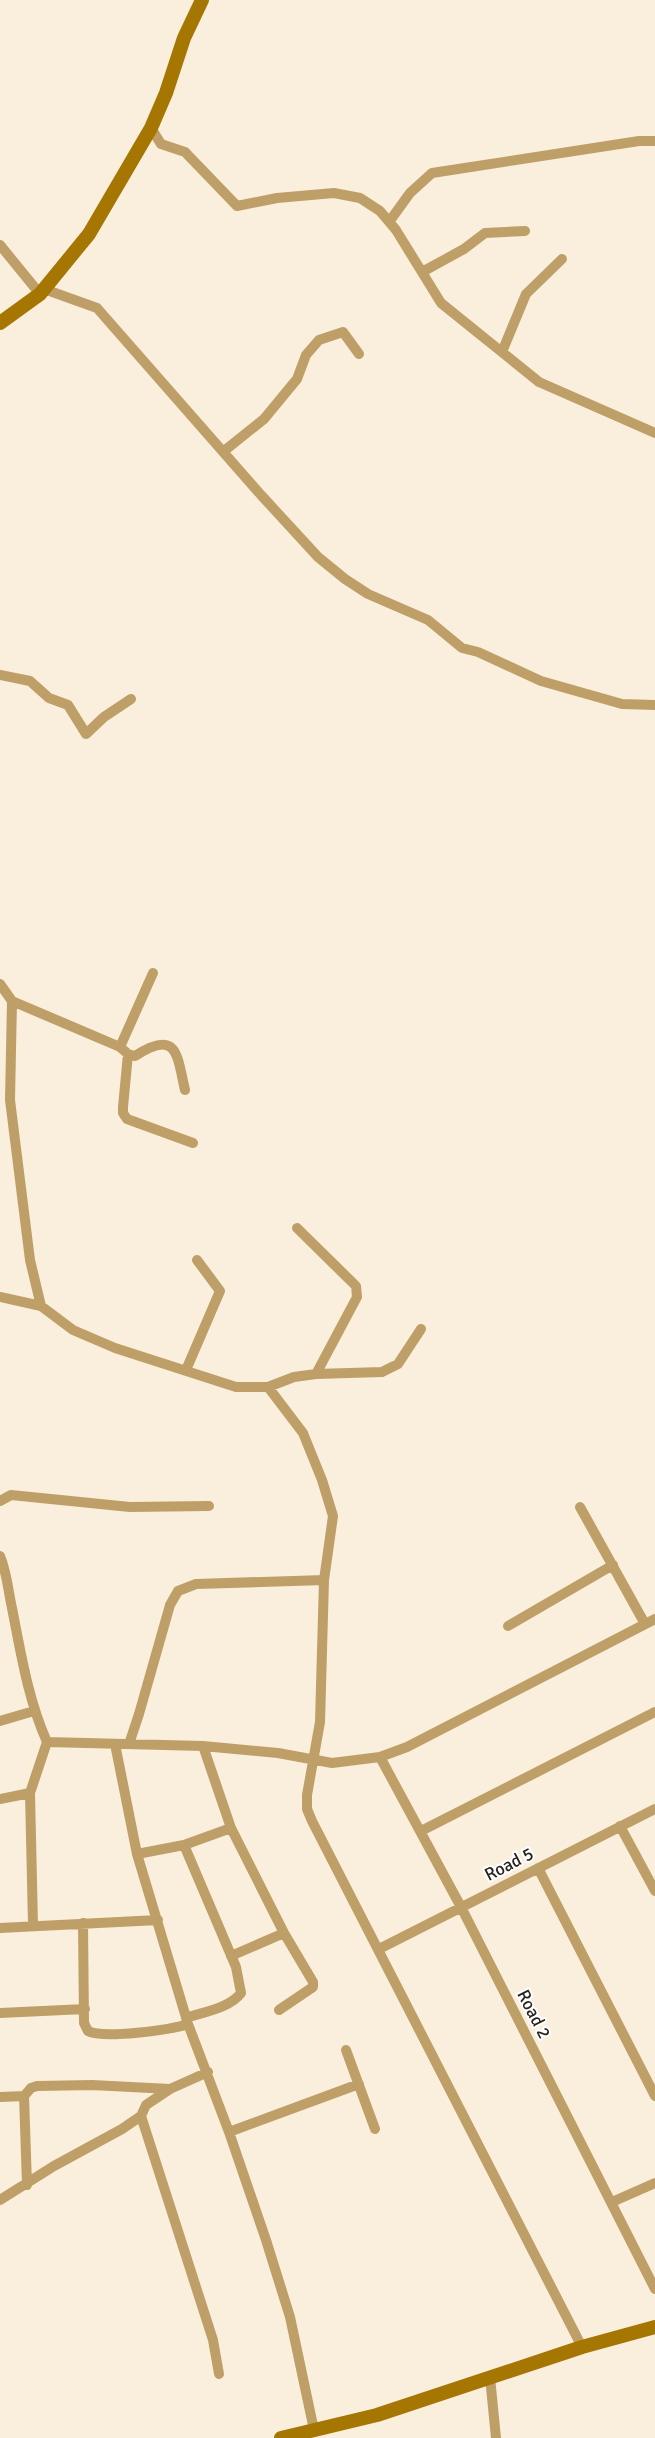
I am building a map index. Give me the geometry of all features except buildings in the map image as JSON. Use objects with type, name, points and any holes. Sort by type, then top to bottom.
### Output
[{"type":"street","points":[[0,323],[42,292],[89,234],[151,128],[166,93],[184,38],[202,0]]},
{"type":"street","points":[[151,128],[161,144],[184,152],[238,206],[277,198],[334,194],[360,198],[380,211],[389,222],[441,303],[539,382],[655,433]]},
{"type":"street","points":[[389,222],[410,193],[432,173],[640,141],[655,141]]},
{"type":"street","points":[[422,272],[464,249],[485,233],[525,231]]},
{"type":"street","points":[[0,245],[42,292],[97,308],[318,557],[345,580],[368,594],[428,620],[462,648],[478,652],[540,681],[622,704],[655,705]]},
{"type":"street","points":[[502,352],[526,294],[562,259]]},
{"type":"street","points":[[224,451],[264,419],[297,379],[306,355],[319,340],[344,332],[359,354]]},
{"type":"street","points":[[0,675],[30,681],[49,698],[68,705],[86,734],[104,717],[131,699]]},
{"type":"street","points":[[153,973],[124,1050],[123,1108],[127,1119],[193,1143]]},
{"type":"street","points":[[0,984],[12,1001],[135,1056],[163,1044],[171,1046],[176,1051],[185,1090]]},
{"type":"street","points":[[12,1001],[5,1100],[29,1252],[41,1306]]},
{"type":"street","points":[[298,1228],[351,1281],[358,1291],[357,1297],[316,1374]]},
{"type":"street","points":[[186,1370],[220,1291],[197,1260]]},
{"type":"street","points":[[0,1297],[41,1306],[74,1330],[115,1348],[236,1387],[268,1387],[294,1377],[316,1374],[382,1372],[390,1370],[398,1364],[420,1329]]},
{"type":"street","points":[[268,1387],[303,1433],[333,1516],[324,1580],[320,1722],[307,1795],[307,1808],[582,2348]]},
{"type":"street","points":[[0,1501],[11,1495],[130,1506],[209,1506]]},
{"type":"street","points":[[580,1506],[645,1624]]},
{"type":"street","points":[[0,1556],[34,1711],[47,1742],[30,1793],[33,1925]]},
{"type":"street","points":[[508,1626],[613,1565]]},
{"type":"street","points":[[129,1744],[140,1714],[170,1605],[178,1591],[196,1584],[324,1580]]},
{"type":"street","points":[[47,1742],[203,1746],[278,1753],[332,1763],[380,1757],[407,1747],[655,1619]]},
{"type":"street","points":[[0,1720],[34,1711]]},
{"type":"street","points":[[421,1831],[655,1712]]},
{"type":"street","points":[[115,1744],[137,1854],[187,2021],[208,2072],[229,2132],[290,2317],[314,2430]]},
{"type":"street","points":[[203,1746],[231,1828],[284,1933],[314,1986],[279,2010]]},
{"type":"street","name":"Road 2","points":[[380,1757],[461,1907],[612,2202],[652,2276],[655,2288]]},
{"type":"street","points":[[0,1799],[30,1793]]},
{"type":"street","name":"Road 5","points":[[379,1949],[655,1809]]},
{"type":"street","points":[[620,1826],[655,1891]]},
{"type":"street","points":[[137,1854],[184,1844],[231,1828]]},
{"type":"street","points":[[83,1923],[86,2028],[91,2033],[176,2029],[187,2021],[236,1999],[241,1993],[231,1956],[184,1844]]},
{"type":"street","points":[[538,1868],[655,2094]]},
{"type":"street","points":[[0,1928],[158,1920]]},
{"type":"street","points":[[231,1956],[284,1933]]},
{"type":"street","points":[[0,2013],[85,2009]]},
{"type":"street","points":[[346,2050],[375,2129]]},
{"type":"street","points":[[0,2200],[54,2166],[141,2116],[146,2105],[170,2089],[208,2072]]},
{"type":"street","points":[[229,2132],[359,2084]]},
{"type":"street","points":[[27,2184],[24,2096],[31,2088],[37,2086],[92,2085],[170,2089]]},
{"type":"street","points":[[0,2097],[24,2096]]},
{"type":"street","points":[[141,2116],[212,2340],[219,2374]]},
{"type":"street","points":[[612,2202],[655,2183]]},
{"type":"street","points":[[281,2438],[377,2415],[490,2377],[655,2327]]},
{"type":"street","points":[[490,2377],[496,2438]]}]
